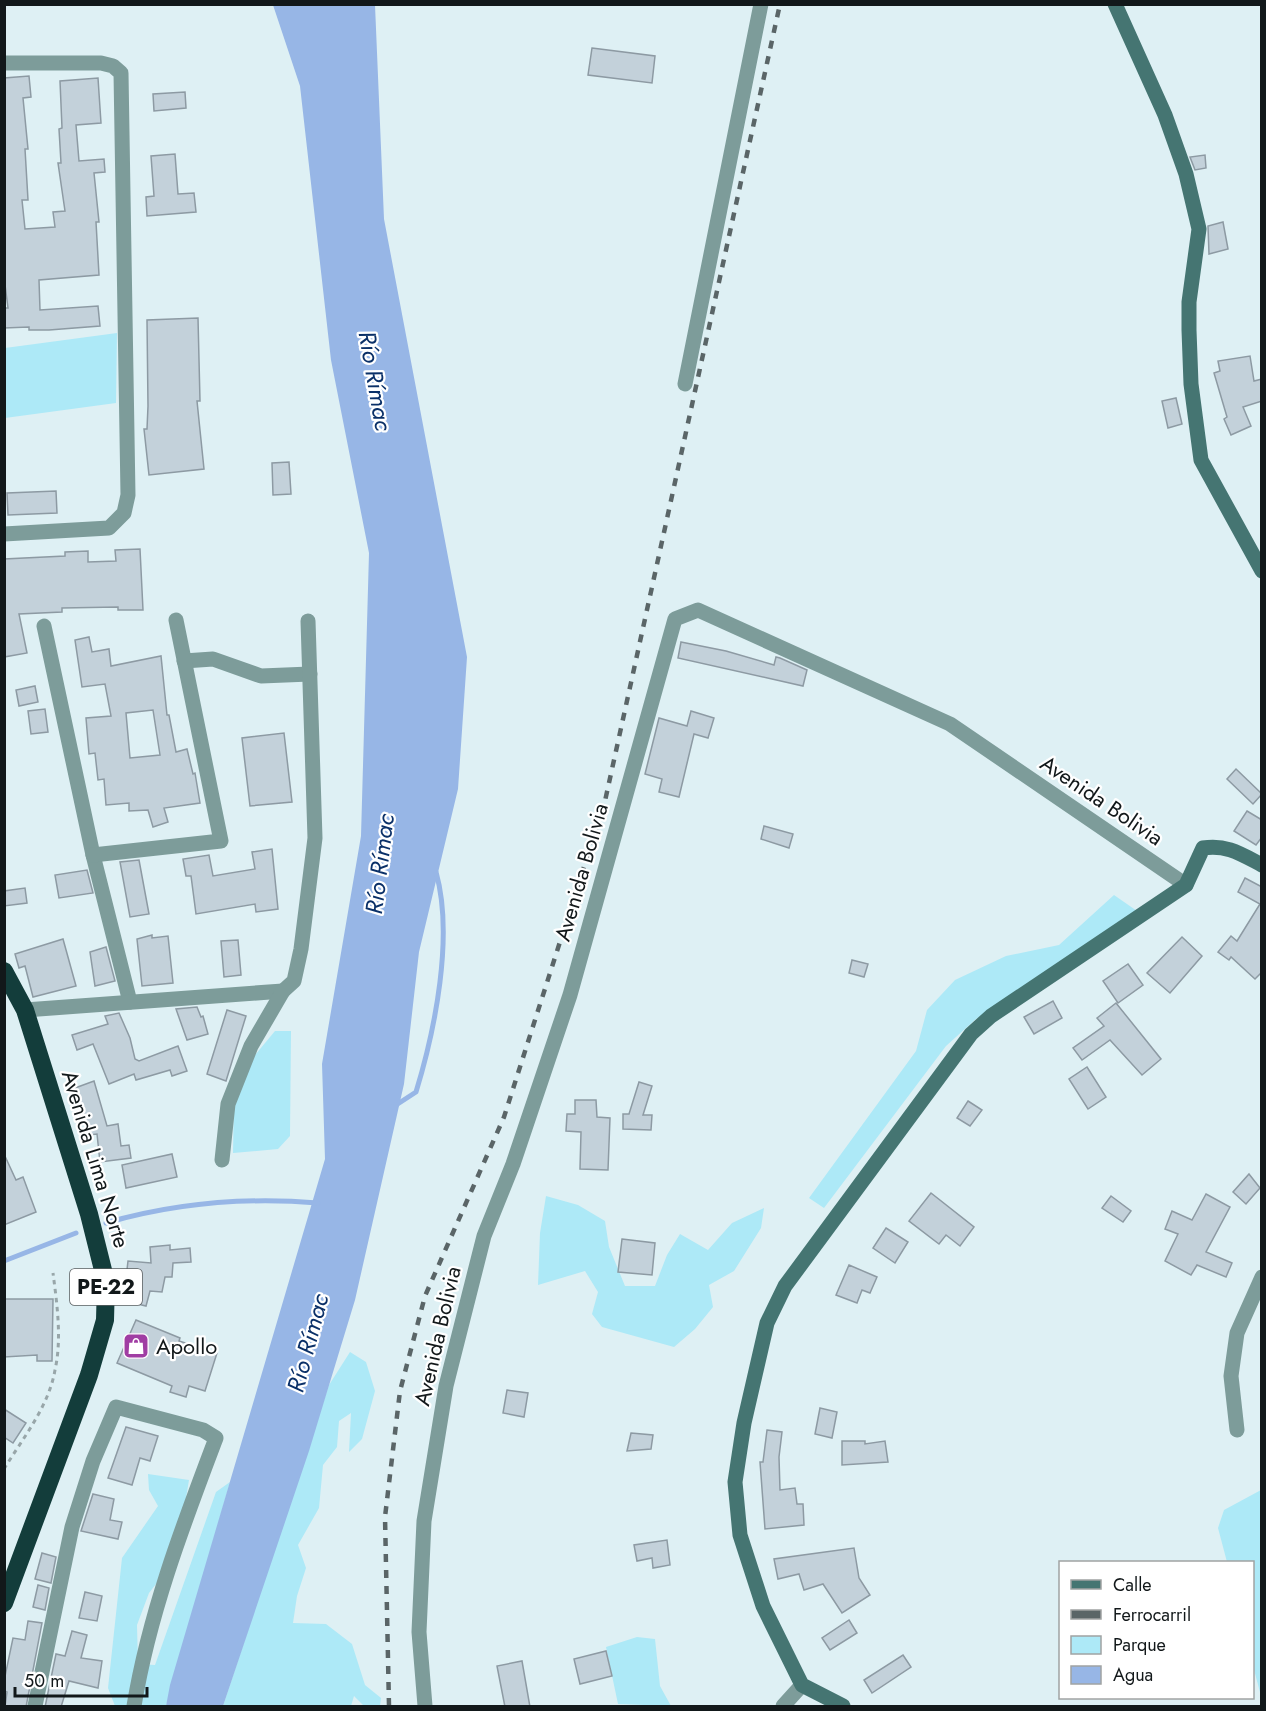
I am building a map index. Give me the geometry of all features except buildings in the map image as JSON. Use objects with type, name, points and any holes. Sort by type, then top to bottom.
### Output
[{"type":"highway","name":"Avenida Lima Norte","points":[[4,971],[26,1010],[91,1220],[106,1282],[105,1320],[89,1375],[4,1603]]},
{"type":"street","points":[[685,384],[761,4]]},
{"type":"street","points":[[1115,4],[1165,115],[1186,174],[1199,229],[1189,302],[1189,330],[1191,384],[1202,460],[1262,571]]},
{"type":"street","points":[[4,63],[101,63],[113,66],[121,73],[128,495],[124,513],[109,528],[4,534]]},
{"type":"street","name":"Avenida Bolivia","points":[[425,1707],[418,1632],[423,1521],[446,1386],[484,1236],[513,1164],[570,995],[675,619],[698,610],[950,724],[1186,885]]},
{"type":"street","points":[[93,855],[220,841],[176,620]]},
{"type":"street","points":[[222,1160],[228,1104],[250,1046],[283,991],[294,981],[301,949],[315,838],[308,621]]},
{"type":"street","points":[[44,626],[93,855],[130,1002]]},
{"type":"street","points":[[184,661],[213,659],[261,676],[310,674]]},
{"type":"street","points":[[843,1707],[802,1685],[763,1606],[740,1535],[735,1482],[756,1361],[771,1314],[785,1286],[971,1034],[991,1016],[1186,885],[1203,848],[1228,847],[1262,865]]},
{"type":"street","points":[[26,1010],[283,991]]},
{"type":"street","points":[[1237,1430],[1231,1376],[1237,1334],[1262,1277]]},
{"type":"street","points":[[35,1707],[72,1527],[93,1461],[116,1407],[203,1430],[216,1438],[183,1524],[140,1667],[134,1707]]},
{"type":"street","points":[[783,1707],[802,1685]]},
{"type":"path","points":[[4,1469],[45,1401],[56,1370],[58,1318],[53,1273]]},
{"type":"green space","points":[[117,333],[116,403],[5,418],[5,348]]},
{"type":"green space","points":[[1114,895],[1137,911],[976,1019],[946,1046],[824,1208],[809,1198],[916,1051],[927,1010],[955,980],[1006,956],[1059,945]]},
{"type":"green space","points":[[275,1031],[291,1031],[290,1136],[278,1149],[233,1153],[234,1096],[250,1061]]},
{"type":"green space","points":[[546,1196],[578,1205],[605,1221],[609,1247],[625,1286],[655,1286],[667,1255],[680,1234],[708,1250],[732,1223],[764,1208],[761,1228],[734,1271],[709,1285],[713,1307],[695,1329],[674,1347],[602,1327],[592,1314],[598,1292],[585,1271],[538,1285],[540,1233]]},
{"type":"green space","points":[[350,1352],[366,1362],[375,1391],[362,1439],[349,1452],[351,1413],[339,1421],[337,1447],[323,1465],[319,1508],[298,1545],[306,1568],[297,1596],[293,1623],[326,1624],[352,1644],[365,1685],[381,1698],[380,1706],[364,1706],[354,1696],[351,1706],[223,1706],[329,1385]]},
{"type":"green space","points":[[148,1474],[189,1480],[183,1516],[170,1566],[149,1593],[137,1625],[138,1664],[155,1665],[216,1492],[230,1482],[166,1706],[115,1706],[108,1688],[122,1558],[158,1506],[149,1490]]},
{"type":"green space","points":[[1261,1490],[1261,1696],[1254,1670],[1254,1561],[1227,1561],[1218,1528],[1224,1510]]},
{"type":"green space","points":[[637,1637],[655,1639],[660,1686],[671,1706],[618,1704],[606,1647]]},
{"type":"water","name":"Río Rímac","points":[[273,5],[375,5],[384,219],[467,657],[458,789],[419,952],[404,1084],[355,1300],[309,1451],[223,1706],[166,1706],[170,1685],[325,1159],[322,1064],[361,836],[369,553],[331,360],[300,86]]},
{"type":"waterway","points":[[393,1107],[416,1092],[430,1040],[443,953],[441,897],[436,872]]},
{"type":"waterway","points":[[106,1223],[184,1206],[211,1203],[237,1201],[318,1203]]},
{"type":"waterway","points":[[4,1261],[76,1233]]},
{"type":"railway","points":[[389,1706],[385,1517],[400,1391],[425,1296],[504,1117],[605,801],[780,4]]},
{"type":"place","name":"Apollo","points":[[136,1346]]}]
